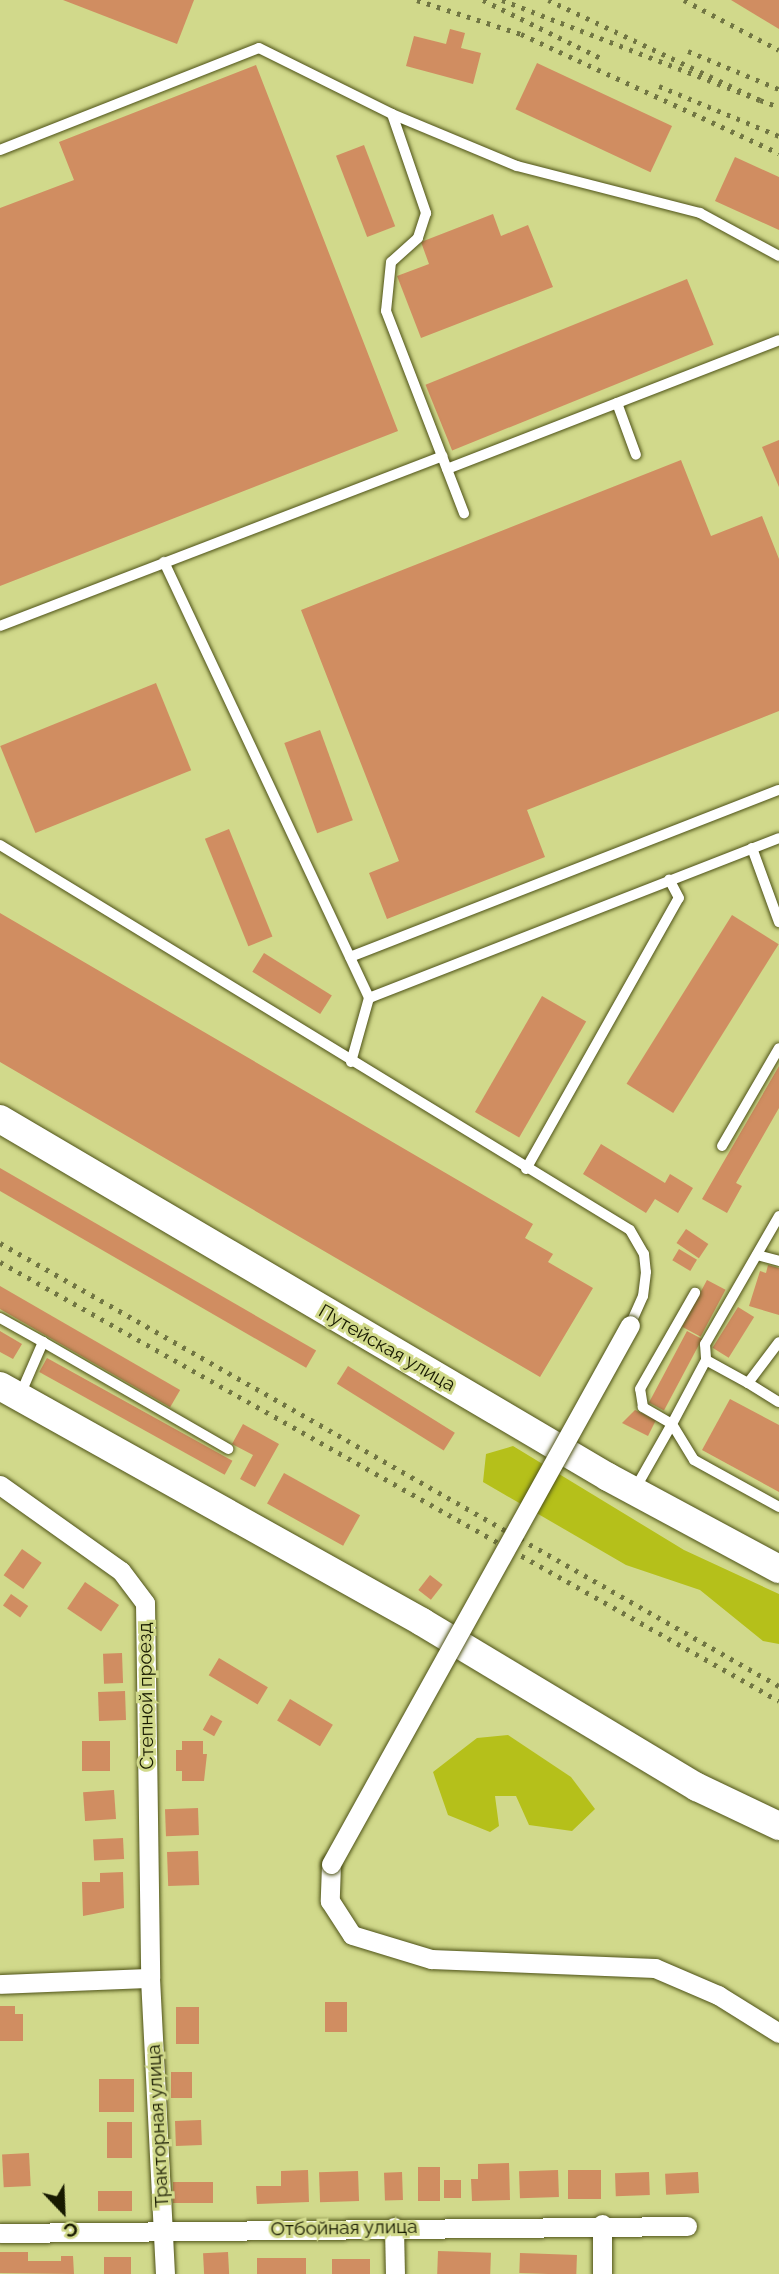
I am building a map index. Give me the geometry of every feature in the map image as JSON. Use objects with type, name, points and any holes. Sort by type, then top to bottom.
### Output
[{"type":"main road","name":"Путейская улица","points":[[0,1119],[634,1491],[779,1569]]},
{"type":"main road","points":[[10,1391],[422,1622],[697,1787],[779,1826]]},
{"type":"street","points":[[630,1325],[331,1864],[330,1901],[352,1935],[431,1959],[654,1968],[718,1995],[779,2033]]},
{"type":"street","name":"Степной проезд","points":[[0,1485],[121,1571],[145,1603],[150,1978]]},
{"type":"street","points":[[0,1984],[150,1978]]},
{"type":"street","name":"Тракторная улица","points":[[150,1978],[164,2274]]},
{"type":"street","points":[[602,2224],[602,2274]]},
{"type":"street","name":"Отбойная улица","points":[[0,2233],[602,2224],[687,2226]]},
{"type":"street","points":[[394,2227],[395,2274]]},
{"type":"lane","points":[[0,150],[259,48],[392,114],[517,166],[700,213],[779,256]]},
{"type":"lane","points":[[392,114],[426,213],[418,238],[391,262],[386,311],[464,513]]},
{"type":"lane","points":[[447,469],[779,341]]},
{"type":"lane","points":[[617,403],[636,455]]},
{"type":"lane","points":[[0,626],[442,456]]},
{"type":"lane","points":[[164,562],[369,998],[351,1062]]},
{"type":"lane","points":[[350,957],[779,790]]},
{"type":"lane","points":[[369,998],[779,838]]},
{"type":"lane","points":[[0,845],[526,1169],[630,1230],[645,1254],[646,1272],[643,1296],[630,1325]]},
{"type":"lane","points":[[752,848],[779,922]]},
{"type":"lane","points":[[526,1169],[679,898],[669,879]]},
{"type":"lane","points":[[722,1146],[779,1048]]},
{"type":"lane","points":[[634,1491],[706,1360],[705,1344],[779,1216]]},
{"type":"lane","points":[[757,1255],[779,1261]]},
{"type":"lane","points":[[695,1293],[640,1389],[643,1407],[672,1424],[694,1460],[779,1507]]},
{"type":"lane","points":[[0,1318],[228,1449]]},
{"type":"lane","points":[[10,1391],[43,1342]]},
{"type":"lane","points":[[748,1383],[779,1342]]},
{"type":"lane","points":[[706,1360],[779,1402]]},
{"type":"shaded area","points":[[513,1446],[684,1550],[779,1594],[779,1644],[763,1641],[700,1590],[626,1565],[483,1482],[486,1454]]},
{"type":"shaded area","points":[[508,1735],[571,1777],[595,1809],[572,1831],[529,1825],[516,1796],[495,1796],[499,1826],[490,1832],[448,1815],[433,1772],[477,1738]]},
{"type":"building","points":[[63,0],[194,0],[177,44]]},
{"type":"building","points":[[731,0],[779,0],[779,29]]},
{"type":"building","points":[[450,29],[465,33],[461,48],[481,53],[473,84],[406,66],[414,36],[446,44]]},
{"type":"building","points":[[537,63],[672,126],[650,172],[515,109]]},
{"type":"building","points":[[256,65],[398,431],[0,586],[0,208],[74,180],[59,142]]},
{"type":"building","points":[[364,145],[395,226],[367,237],[336,156]]},
{"type":"building","points":[[735,157],[779,177],[779,230],[715,201]]},
{"type":"building","points":[[493,214],[501,236],[528,225],[553,287],[421,338],[397,276],[429,264],[421,242]]},
{"type":"building","points":[[687,279],[714,345],[452,450],[426,385]]},
{"type":"building","points":[[779,440],[779,487],[762,447]]},
{"type":"building","points":[[681,460],[711,536],[762,516],[779,559],[779,711],[527,810],[545,857],[387,919],[369,873],[399,861],[301,610]]},
{"type":"building","points":[[156,683],[191,770],[35,833],[0,746]]},
{"type":"building","points":[[320,730],[353,820],[317,833],[284,743]]},
{"type":"building","points":[[229,829],[272,937],[248,946],[205,839]]},
{"type":"building","points":[[0,913],[533,1224],[525,1238],[553,1254],[548,1262],[593,1288],[540,1377],[0,1062]]},
{"type":"building","points":[[732,915],[779,944],[673,1113],[627,1084]]},
{"type":"building","points":[[264,953],[332,995],[320,1014],[252,972]]},
{"type":"building","points":[[542,996],[586,1022],[519,1138],[475,1112]]},
{"type":"building","points":[[779,1066],[779,1108],[736,1183],[742,1186],[727,1213],[702,1199]]},
{"type":"building","points":[[601,1144],[665,1183],[670,1174],[693,1188],[678,1213],[655,1199],[646,1213],[583,1174]]},
{"type":"building","points":[[0,1168],[316,1350],[306,1368],[0,1191]]},
{"type":"building","points":[[686,1229],[708,1244],[699,1258],[676,1243]]},
{"type":"building","points":[[679,1249],[697,1260],[690,1271],[672,1260]]},
{"type":"building","points":[[768,1265],[779,1268],[779,1315],[749,1306],[760,1271],[766,1273]]},
{"type":"building","points":[[707,1280],[726,1290],[701,1337],[682,1327]]},
{"type":"building","points":[[0,1286],[180,1390],[170,1407],[0,1309]]},
{"type":"building","points":[[738,1307],[754,1317],[729,1358],[713,1348]]},
{"type":"building","points":[[0,1331],[22,1344],[13,1359],[0,1352]]},
{"type":"building","points":[[687,1331],[702,1339],[664,1410],[649,1403]]},
{"type":"building","points":[[47,1358],[232,1461],[225,1475],[39,1372]]},
{"type":"building","points":[[348,1366],[455,1433],[444,1451],[337,1384]]},
{"type":"building","points":[[730,1399],[779,1425],[779,1492],[702,1450]]},
{"type":"building","points":[[635,1410],[656,1420],[648,1436],[622,1423]]},
{"type":"building","points":[[243,1424],[279,1444],[255,1487],[240,1479],[253,1455],[232,1444]]},
{"type":"building","points":[[284,1473],[360,1515],[343,1546],[267,1504]]},
{"type":"building","points":[[22,1549],[42,1563],[23,1589],[4,1575]]},
{"type":"building","points":[[430,1575],[443,1585],[431,1600],[418,1590]]},
{"type":"building","points":[[85,1582],[119,1605],[101,1631],[67,1609]]},
{"type":"building","points":[[11,1594],[28,1606],[20,1618],[3,1605]]},
{"type":"building","points":[[122,1653],[123,1683],[104,1684],[103,1654]]},
{"type":"building","points":[[219,1658],[268,1687],[258,1705],[209,1675]]},
{"type":"building","points":[[125,1691],[126,1720],[99,1721],[98,1692]]},
{"type":"building","points":[[290,1699],[333,1725],[320,1746],[277,1720]]},
{"type":"building","points":[[211,1715],[222,1721],[214,1736],[203,1730]]},
{"type":"building","points":[[82,1741],[110,1741],[110,1771],[82,1771]]},
{"type":"building","points":[[182,1741],[203,1741],[203,1754],[207,1754],[204,1781],[182,1781],[182,1771],[176,1771],[176,1750],[182,1750]]},
{"type":"building","points":[[114,1790],[116,1819],[85,1821],[83,1792]]},
{"type":"building","points":[[198,1808],[199,1835],[166,1836],[165,1809]]},
{"type":"building","points":[[123,1838],[124,1859],[94,1861],[93,1840]]},
{"type":"building","points":[[198,1851],[199,1885],[168,1886],[167,1852]]},
{"type":"building","points":[[123,1872],[124,1908],[83,1916],[82,1882],[100,1882],[100,1873]]},
{"type":"building","points":[[325,2002],[347,2002],[347,2032],[325,2032]]},
{"type":"building","points":[[0,2006],[15,2006],[15,2014],[23,2014],[23,2041],[0,2041]]},
{"type":"building","points":[[176,2007],[199,2007],[199,2044],[176,2044]]},
{"type":"building","points":[[171,2072],[192,2072],[192,2098],[171,2098]]},
{"type":"building","points":[[99,2079],[134,2079],[134,2112],[99,2112]]},
{"type":"building","points":[[201,2120],[202,2145],[176,2146],[175,2121]]},
{"type":"building","points":[[107,2122],[132,2122],[132,2158],[107,2158]]},
{"type":"building","points":[[29,2153],[31,2186],[4,2187],[2,2154]]},
{"type":"building","points":[[509,2163],[510,2200],[472,2201],[471,2179],[478,2179],[478,2164]]},
{"type":"building","points":[[418,2167],[440,2167],[440,2201],[418,2201]]},
{"type":"building","points":[[308,2170],[309,2202],[257,2204],[256,2186],[281,2186],[281,2171]]},
{"type":"building","points":[[558,2170],[559,2197],[520,2198],[519,2171]]},
{"type":"building","points":[[568,2170],[601,2170],[601,2199],[568,2199]]},
{"type":"building","points":[[358,2171],[359,2201],[320,2202],[319,2172]]},
{"type":"building","points":[[402,2172],[403,2200],[385,2201],[384,2173]]},
{"type":"building","points":[[649,2172],[650,2195],[616,2196],[615,2173]]},
{"type":"building","points":[[698,2172],[699,2193],[666,2195],[665,2174]]},
{"type":"building","points":[[444,2180],[461,2180],[461,2198],[444,2198]]},
{"type":"building","points":[[173,2182],[213,2182],[213,2203],[173,2203]]},
{"type":"building","points":[[98,2191],[132,2191],[132,2211],[98,2211]]},
{"type":"building","points":[[438,2251],[491,2253],[490,2274],[437,2274]]},
{"type":"building","points":[[0,2252],[28,2252],[28,2261],[61,2261],[61,2256],[73,2256],[74,2274],[0,2273]]},
{"type":"building","points":[[228,2252],[229,2274],[204,2274],[203,2253]]},
{"type":"building","points":[[520,2253],[577,2255],[576,2274],[519,2273]]},
{"type":"building","points":[[104,2257],[131,2257],[131,2274],[104,2274]]},
{"type":"building","points":[[257,2258],[306,2258],[306,2274],[257,2274]]},
{"type":"building","points":[[332,2259],[370,2259],[370,2274],[332,2274]]},
{"type":"railway","points":[[417,0],[521,34],[779,153]]},
{"type":"railway","points":[[483,0],[603,59]]},
{"type":"railway","points":[[502,0],[760,100],[548,0]]},
{"type":"railway","points":[[684,0],[779,50]]},
{"type":"railway","points":[[688,51],[779,89]]},
{"type":"railway","points":[[659,86],[779,136]]},
{"type":"railway","points":[[760,100],[779,107]]},
{"type":"railway","points":[[0,1243],[779,1686]]},
{"type":"railway","points":[[0,1262],[779,1701]]}]
